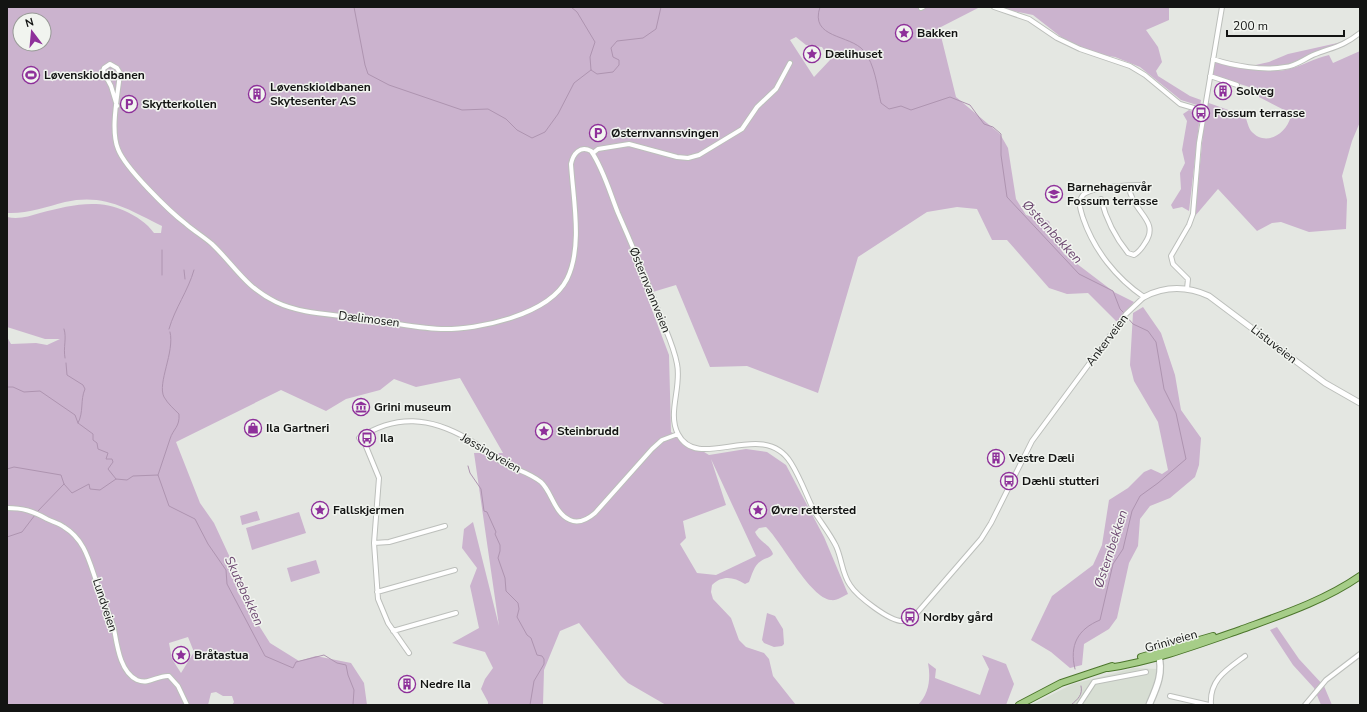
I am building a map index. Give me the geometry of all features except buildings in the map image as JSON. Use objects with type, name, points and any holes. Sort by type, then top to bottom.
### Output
[{"type":"main road","name":"Griniveien","points":[[1019,705],[1061,683],[1158,654],[1204,644],[1319,599],[1360,576]]},
{"type":"main road","points":[[1149,705],[1159,680],[1161,669],[1158,654]]},
{"type":"street","points":[[994,7],[1029,19],[1057,38],[1080,49],[1130,66],[1145,75],[1180,104],[1204,111]]},
{"type":"street","points":[[1187,289],[1188,279],[1173,264],[1171,256],[1189,225],[1193,214],[1199,142],[1222,7]]},
{"type":"street","points":[[1213,59],[1232,65],[1284,68],[1296,64],[1313,55],[1338,48],[1360,33]]},
{"type":"street","points":[[592,152],[598,149],[630,144],[688,158],[699,155],[742,129],[757,107],[776,89],[790,63]]},
{"type":"street","name":"Dælimosen","points":[[117,106],[110,86],[104,75],[104,68],[110,64],[117,68],[120,72],[117,106],[115,128],[117,147],[126,164],[171,212],[212,245],[247,284],[264,296],[277,303],[306,311],[439,329],[468,327],[527,312],[545,304],[560,289],[567,279],[575,254],[571,164],[572,157],[579,150],[587,149],[592,152]]},
{"type":"street","points":[[1210,76],[1237,85]]},
{"type":"street","name":"Østernvannveien","points":[[592,152],[674,352],[679,373],[675,414],[678,434]]},
{"type":"street","points":[[1140,185],[1089,191],[1082,197],[1080,207],[1091,236],[1104,259],[1121,278],[1144,297]]},
{"type":"street","points":[[1101,199],[1108,220],[1117,237],[1128,253],[1134,254],[1150,237],[1151,230],[1147,221],[1131,199],[1129,186]]},
{"type":"street","name":"Ankerveien","points":[[678,434],[686,443],[700,449],[756,443],[768,445],[782,452],[791,463],[815,512],[834,543],[850,586],[858,595],[890,617],[899,620],[906,620],[917,613],[981,539],[992,523],[1032,441],[1126,314],[1144,297],[1166,290],[1187,289]]},
{"type":"street","name":"Listuveien","points":[[1187,289],[1214,299],[1325,383],[1360,403]]},
{"type":"street","name":"Jøssingveien","points":[[408,653],[393,631],[376,592],[374,543],[379,478],[365,444],[359,438],[380,426],[392,422],[410,420],[430,424],[461,436],[504,463],[536,478],[544,485],[564,515],[577,521],[586,519],[595,513],[656,445],[678,434]]},
{"type":"street","name":"Lundveien","points":[[7,508],[26,509],[37,512],[63,526],[78,538],[91,562],[99,590],[111,616],[120,655],[126,668],[135,679],[141,681],[148,682],[165,675],[169,676],[178,686],[187,705]]},
{"type":"street","points":[[374,543],[389,542],[445,526]]},
{"type":"street","points":[[376,592],[455,570]]},
{"type":"street","points":[[393,631],[456,613]]},
{"type":"street","points":[[1305,705],[1326,680],[1360,654]]},
{"type":"street","points":[[1170,696],[1210,705],[1211,691],[1218,677],[1245,656]]},
{"type":"street","points":[[1079,705],[1094,682],[1146,672]]},
{"type":"shaded area","points":[[7,7],[980,7],[939,28],[956,97],[1000,134],[1008,148],[1016,199],[1026,215],[1049,221],[1058,244],[1064,254],[1114,292],[1134,302],[1117,322],[1088,293],[1067,294],[1049,288],[1007,240],[992,240],[977,209],[957,207],[927,212],[858,257],[818,393],[747,366],[710,367],[676,285],[646,294],[669,355],[671,432],[709,455],[746,449],[767,452],[786,465],[824,537],[848,594],[838,599],[831,600],[823,597],[814,590],[805,580],[773,534],[766,527],[759,528],[755,532],[773,554],[757,565],[749,582],[745,584],[736,580],[724,578],[712,585],[711,592],[713,599],[731,618],[739,640],[746,647],[764,653],[769,659],[773,676],[796,705],[666,705],[628,683],[579,623],[560,631],[544,670],[543,705],[488,705],[488,702],[481,689],[485,679],[493,668],[485,652],[452,643],[479,628],[470,586],[477,568],[462,548],[464,529],[473,522],[499,626],[474,453],[503,453],[460,378],[416,387],[394,379],[380,390],[346,399],[326,411],[281,390],[176,442],[200,503],[214,523],[240,579],[237,591],[270,643],[299,661],[316,656],[351,663],[364,683],[367,705],[232,705],[234,702],[232,696],[223,696],[216,692],[211,693],[208,705],[7,705],[7,337],[11,344],[36,343],[47,345],[60,339],[45,339],[7,327],[7,217],[24,217],[82,204],[93,204],[114,207],[125,211],[141,220],[154,233],[161,233],[162,226],[127,209],[104,201],[79,200],[14,213],[7,213]],"holes":[[[796,37],[806,45],[822,47],[830,60],[814,77],[790,40]],[[711,459],[756,556],[716,575],[697,573],[680,544],[686,538],[683,521],[726,505]],[[188,637],[194,652],[181,673],[172,659],[169,643]]]},
{"type":"shaded area","points":[[994,7],[1169,7],[1169,20],[1146,30],[1158,47],[1162,62],[1156,71],[1158,76],[1190,96],[1201,100],[1200,106],[1181,100],[1140,67],[1115,57],[1091,53],[1070,44],[1033,15]]},
{"type":"shaded area","points":[[1342,42],[1284,66],[1251,66],[1269,62],[1288,54]]},
{"type":"shaded area","points":[[1360,51],[1360,122],[1352,141],[1342,176],[1347,200],[1346,229],[1309,232],[1281,222],[1272,223],[1257,231],[1218,189],[1195,216],[1206,102],[1245,116],[1251,131],[1262,138],[1274,137],[1280,133],[1285,129],[1291,116],[1290,113],[1259,97],[1259,90],[1211,75],[1215,62],[1250,69],[1277,71],[1291,69],[1329,55],[1333,63]]},
{"type":"shaded area","points":[[1189,110],[1200,115],[1189,211],[1182,207],[1173,209],[1171,205],[1181,189],[1180,173],[1185,163],[1182,150],[1187,121],[1183,114]]},
{"type":"shaded area","points":[[1143,307],[1161,333],[1175,375],[1181,410],[1201,438],[1199,465],[1195,477],[1170,498],[1150,506],[1140,519],[1138,546],[1129,563],[1117,618],[1109,629],[1084,644],[1082,665],[1070,668],[1051,652],[1031,640],[1052,596],[1093,565],[1102,545],[1109,500],[1128,488],[1144,472],[1151,469],[1162,474],[1168,470],[1158,422],[1134,381],[1130,365],[1133,313]]},
{"type":"shaded area","points":[[257,511],[260,520],[242,525],[240,516]]},
{"type":"shaded area","points":[[299,512],[306,533],[252,550],[246,528]]},
{"type":"shaded area","points":[[316,560],[320,573],[291,582],[287,568]]},
{"type":"shaded area","points":[[767,613],[775,616],[783,629],[784,644],[782,646],[774,647],[764,643],[762,640]]},
{"type":"shaded area","points":[[1277,627],[1299,659],[1324,686],[1332,705],[1321,705],[1314,688],[1293,665],[1270,630]]},
{"type":"shaded area","points":[[982,655],[1006,664],[1014,684],[1006,705],[918,705],[922,701],[927,691],[929,680],[928,663],[936,669],[935,678],[980,695],[989,669]]},
{"type":"shaded area","points":[[1134,668],[1158,669],[1151,694],[1144,705],[1031,705],[1073,684]]},
{"type":"waterway","points":[[354,7],[368,74],[389,85],[462,110],[488,109],[506,119],[517,130],[532,138],[545,132],[558,114],[574,83],[591,70]]},
{"type":"waterway","name":"Østernbekken","points":[[571,7],[577,12],[595,42],[590,57],[591,70],[597,74],[613,72],[619,65],[619,60],[613,57],[611,48],[617,41],[643,38],[656,29],[661,7]]},
{"type":"waterway","name":"Østernbekken","points":[[820,7],[818,17],[820,25],[825,31],[850,41],[864,51],[873,69],[881,103],[889,109],[901,106],[911,110],[950,97],[970,105],[984,124],[993,127],[1001,134],[1001,155],[1007,197],[1079,274],[1113,291],[1120,309],[1124,313]]},
{"type":"waterway","points":[[162,250],[162,275]]},
{"type":"waterway","points":[[184,270],[185,279]]},
{"type":"waterway","points":[[169,329],[194,270]]},
{"type":"waterway","name":"Østernbekken","points":[[1075,669],[1073,660],[1074,645],[1081,633],[1086,628],[1100,620],[1113,564],[1123,549],[1132,511],[1140,496],[1186,459],[1176,413],[1164,389],[1156,342],[1148,331],[1133,324],[1126,316]]},
{"type":"waterway","points":[[64,329],[65,358]]},
{"type":"waterway","points":[[158,475],[171,436],[179,418],[179,414],[166,400],[162,391],[170,349],[170,332]]},
{"type":"waterway","points":[[66,363],[67,375],[83,385],[85,389],[81,415],[78,423]]},
{"type":"waterway","points":[[7,387],[13,387],[24,392],[40,391],[75,415],[78,423],[93,434],[93,440],[97,443],[98,449],[108,453],[106,459],[112,459],[113,462],[108,469],[116,479]]},
{"type":"waterway","points":[[468,466],[470,473],[481,489],[484,511],[487,512],[500,545],[498,558],[505,578],[506,591],[518,603],[519,609],[517,617],[527,635],[531,638],[537,655],[542,656],[544,659],[544,664],[534,681],[530,705]]},
{"type":"waterway","name":"Skutebekken","points":[[7,469],[14,467],[61,475],[64,484],[72,493],[89,484],[90,489],[100,490],[116,479],[127,480],[133,476],[158,475],[169,506],[195,519],[208,544],[226,570],[227,584],[265,656],[293,668],[296,662],[324,655],[337,663],[346,665],[354,690],[353,705]]},
{"type":"waterway","points":[[37,512],[64,484]]},
{"type":"waterway","points":[[7,537],[22,532],[35,515]]},
{"type":"waterway","name":"Østernbekken","points":[[1071,705],[1081,694],[1081,686]]},
{"type":"place","name":"Bakken","points":[[904,33]]},
{"type":"place","name":"Dælihuset","points":[[812,54]]},
{"type":"place","name":"Løvenskioldbanen","points":[[31,75]]},
{"type":"place","name":"Solveg","points":[[1223,91]]},
{"type":"place","name":"Løvenskioldbanen Skytesenter AS","points":[[257,94]]},
{"type":"place","name":"Skytterkollen","points":[[129,104]]},
{"type":"place","name":"Fossum terrasse","points":[[1201,113]]},
{"type":"place","name":"Østernvannsvingen","points":[[598,133]]},
{"type":"place","name":"Barnehagenvår Fossum terrasse","points":[[1054,194]]},
{"type":"place","name":"Grini museum","points":[[361,407]]},
{"type":"place","name":"Ila Gartneri","points":[[253,428]]},
{"type":"place","name":"Steinbrudd","points":[[544,431]]},
{"type":"place","name":"Ila","points":[[367,438]]},
{"type":"place","name":"Vestre Dæli","points":[[996,458]]},
{"type":"place","name":"Dæhli stutteri","points":[[1009,481]]},
{"type":"place","name":"Fallskjermen","points":[[320,510]]},
{"type":"place","name":"Øvre rettersted","points":[[758,510]]},
{"type":"place","name":"Nordby gård","points":[[910,617]]},
{"type":"place","name":"Bråtastua","points":[[181,655]]},
{"type":"place","name":"Nedre Ila","points":[[407,684]]}]
